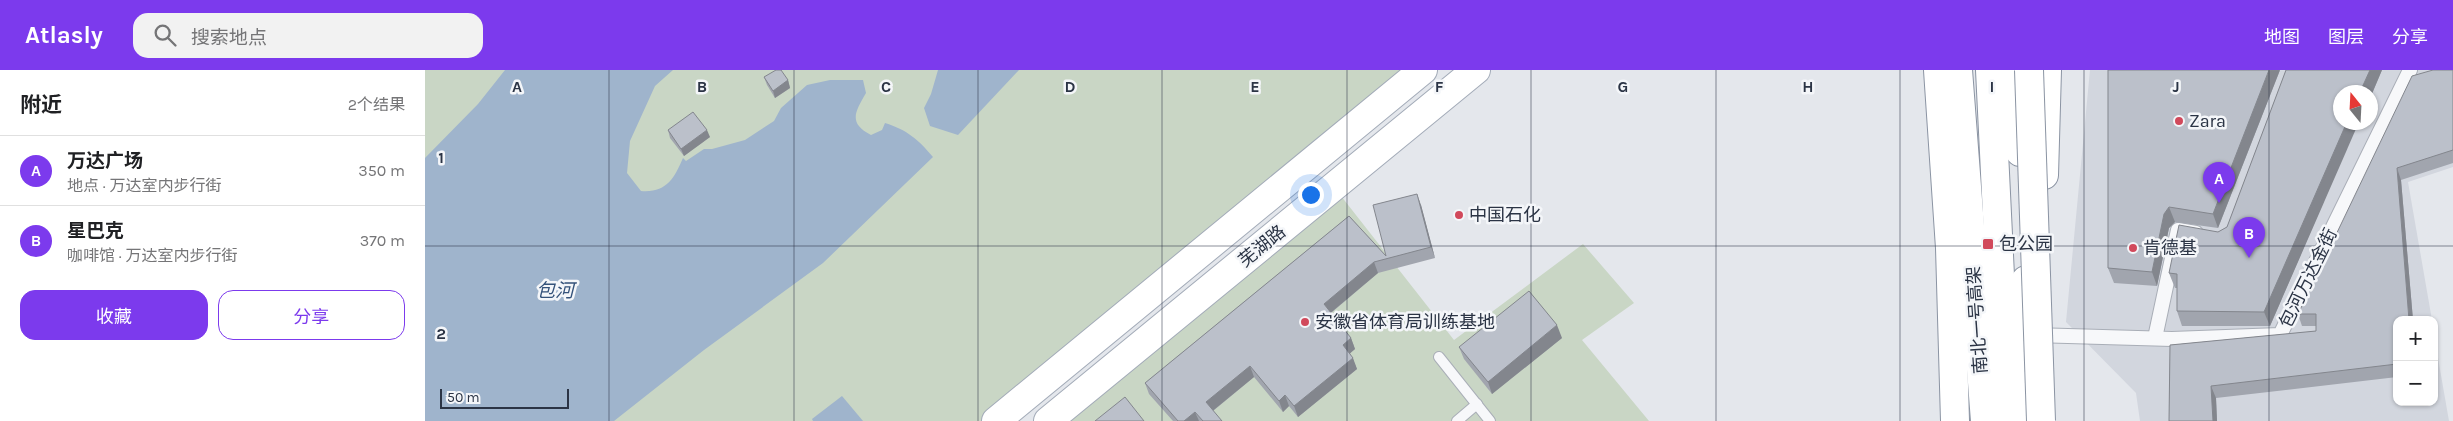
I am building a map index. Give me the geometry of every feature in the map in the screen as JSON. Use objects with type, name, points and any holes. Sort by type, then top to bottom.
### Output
[{"type":"main road","name":"芜湖路","points":[[996,421],[1423,70]]},
{"type":"main road","name":"芜湖路","points":[[1048,421],[1476,70]]},
{"type":"main road","points":[[1938,70],[1951,248],[1955,421]]},
{"type":"main road","name":"南北一号高架","points":[[1958,70],[1985,421]]},
{"type":"main road","name":"南北一号高架","points":[[1990,70],[2007,421]]},
{"type":"main road","points":[[2013,70],[2023,200],[2026,271],[2023,335],[2025,421]]},
{"type":"main road","points":[[2029,70],[2040,421]]},
{"type":"main road","points":[[2040,421],[2047,70]]},
{"type":"street","name":"包河万达金街","points":[[2023,335],[2155,338],[2280,335],[2410,70]]},
{"type":"street","points":[[2155,338],[2178,230],[2205,235]]},
{"type":"lane","points":[[1439,356],[1490,421]]},
{"type":"lane","points":[[1457,421],[1477,404]]},
{"type":"shaded area","points":[[2090,70],[2453,70],[2453,167],[2408,182],[2431,316],[2393,316],[2393,406],[2438,406],[2438,358],[2449,421],[2140,421],[2136,393],[2066,322]]},
{"type":"green space","points":[[425,70],[1423,70],[996,421],[425,421]]},
{"type":"green space","name":"安徽省体育局训练基地","points":[[1334,187],[1454,340],[1583,244],[1634,303],[1582,340],[1649,421],[1048,421]]},
{"type":"water","name":"包河","points":[[505,70],[673,70],[655,86],[630,141],[627,173],[641,191],[657,190],[663,187],[672,178],[683,158],[686,161],[704,149],[712,149],[745,140],[774,121],[781,108],[807,85],[830,80],[863,80],[866,93],[857,111],[856,121],[864,131],[871,135],[882,130],[885,123],[893,126],[912,136],[933,157],[823,263],[704,350],[614,421],[425,421],[425,158],[478,104]]},
{"type":"water","points":[[938,70],[1019,70],[958,135],[930,126],[924,108],[931,94]]},
{"type":"water","points":[[842,396],[863,421],[813,421],[812,419]]},
{"type":"building","points":[[776,70],[781,70],[788,80],[773,91],[764,77]]},
{"type":"building","points":[[2108,70],[2269,70],[2213,214],[2169,207],[2164,214],[2152,272],[2108,268]]},
{"type":"building","points":[[2286,70],[2370,70],[2363,85],[2333,85],[2333,130],[2344,130],[2264,312],[2177,311],[2177,274],[2169,273],[2179,225],[2218,232],[2227,227]]},
{"type":"building","points":[[2433,70],[2453,70],[2453,150],[2397,168],[2409,316],[2393,316],[2393,364],[2211,386],[2213,421],[2169,421],[2170,345],[2316,331],[2316,314],[2298,314],[2412,76]]},
{"type":"building","points":[[693,112],[707,130],[681,149],[668,130]]},
{"type":"building","points":[[1417,194],[1431,247],[1374,262],[1324,304],[1351,338],[1343,345],[1353,358],[1294,406],[1285,395],[1279,401],[1250,366],[1206,402],[1222,421],[1203,421],[1195,412],[1184,421],[1178,421],[1145,383],[1349,216],[1386,256],[1373,205]]},
{"type":"building","points":[[1529,291],[1557,325],[1488,382],[1459,347]]},
{"type":"building","points":[[1125,397],[1144,421],[1095,421]]},
{"type":"place","name":"Zara","points":[[2179,121]]},
{"type":"place","name":"万达广场","points":[[2219,203]]},
{"type":"place","name":"中国石化","points":[[1459,215]]},
{"type":"place","name":"包公园","points":[[1988,244]]},
{"type":"place","name":"肯德基","points":[[2133,248]]},
{"type":"place","name":"星巴克","points":[[2249,258]]},
{"type":"place","name":"安徽省体育局训练基地","points":[[1305,322]]}]
